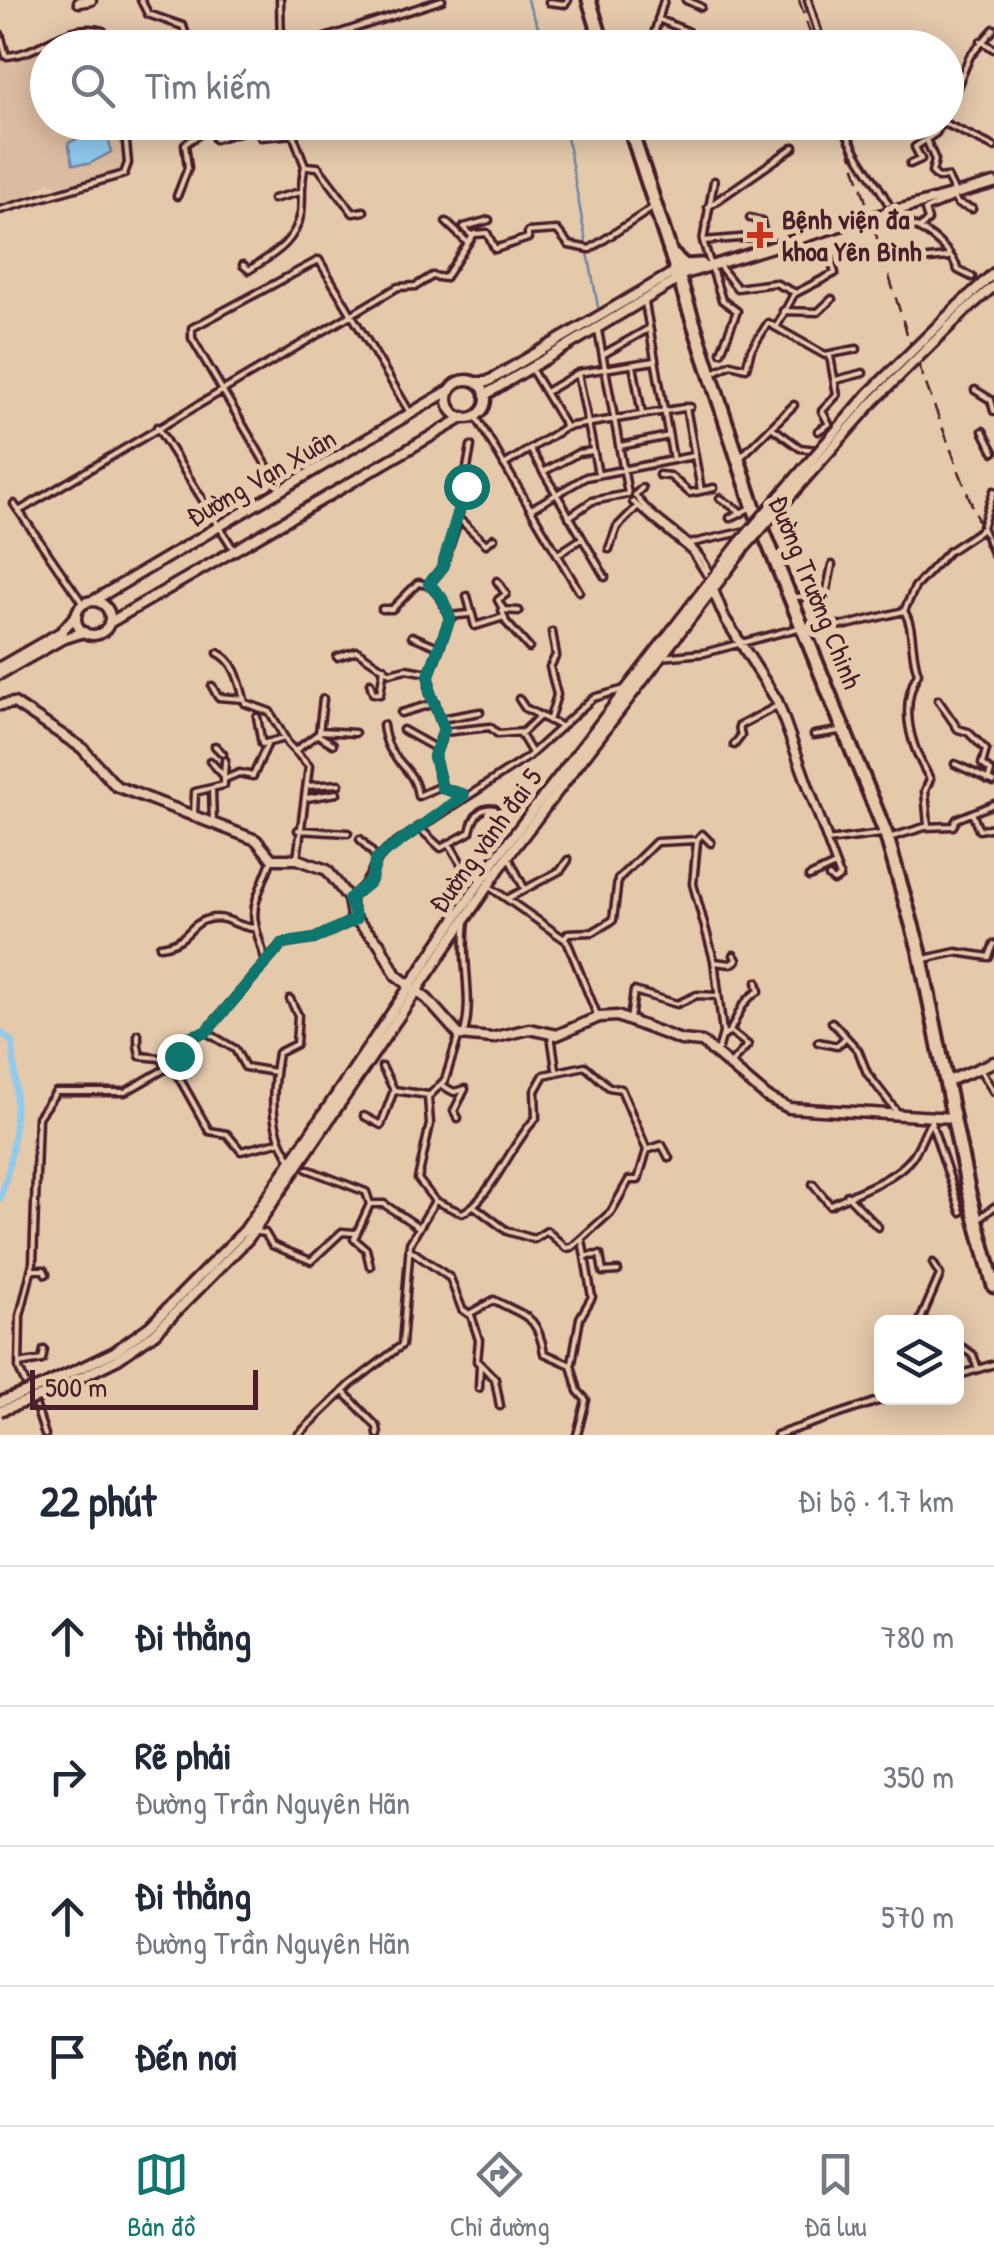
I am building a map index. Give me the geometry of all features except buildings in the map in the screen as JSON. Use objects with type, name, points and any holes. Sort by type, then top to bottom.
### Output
[{"type":"highway","points":[[589,0],[598,30]]},
{"type":"highway","name":"Đường Trường Chinh","points":[[634,140],[754,505],[887,836],[921,959],[976,1221],[990,1258],[994,1286]]},
{"type":"highway","points":[[668,245],[680,263],[708,263]]},
{"type":"highway","points":[[686,299],[688,278],[708,263]]},
{"type":"street","points":[[79,2],[92,0]]},
{"type":"street","points":[[141,0],[148,14],[182,25],[184,30]]},
{"type":"street","points":[[280,0],[281,30]]},
{"type":"street","points":[[350,30],[442,0]]},
{"type":"street","points":[[549,2],[565,4],[568,0]]},
{"type":"street","points":[[655,30],[664,0]]},
{"type":"street","points":[[686,0],[701,6]]},
{"type":"street","points":[[808,0],[817,30]]},
{"type":"street","points":[[658,19],[685,30]]},
{"type":"street","points":[[964,75],[981,40],[994,29]]},
{"type":"street","points":[[0,34],[1,52],[25,56],[30,53]]},
{"type":"street","points":[[981,40],[994,49]]},
{"type":"street","points":[[964,134],[994,148]]},
{"type":"street","points":[[0,210],[124,174],[128,163],[126,140]]},
{"type":"street","points":[[177,196],[188,168],[184,146],[198,140]]},
{"type":"street","points":[[243,266],[249,270],[286,246],[301,213],[305,166],[295,140]]},
{"type":"street","points":[[849,140],[895,218],[920,228],[950,255],[958,270],[972,277]]},
{"type":"street","points":[[910,164],[921,159],[915,147],[924,140]]},
{"type":"street","points":[[927,140],[935,160],[932,172],[938,178],[947,177],[958,204],[972,209]]},
{"type":"street","points":[[708,206],[794,147]]},
{"type":"street","points":[[305,166],[316,165],[353,212],[364,210]]},
{"type":"street","points":[[714,182],[702,241],[724,302],[736,306],[737,311],[721,352]]},
{"type":"street","points":[[485,395],[677,275],[994,183]]},
{"type":"street","points":[[273,199],[300,192]]},
{"type":"street","points":[[920,228],[928,220],[924,210],[955,196]]},
{"type":"street","points":[[19,511],[398,286],[416,286],[432,276],[446,277],[472,236],[487,233],[495,249],[528,238],[528,232],[557,230],[570,245],[587,248],[655,206]]},
{"type":"street","points":[[702,241],[764,236],[763,224],[750,218]]},
{"type":"street","points":[[472,236],[464,227],[489,220]]},
{"type":"street","points":[[446,222],[468,243]]},
{"type":"street","points":[[909,261],[950,255]]},
{"type":"street","points":[[777,326],[796,293],[834,273],[830,257]]},
{"type":"street","points":[[281,491],[192,338],[192,328],[319,260],[412,415]]},
{"type":"street","points":[[708,263],[740,288],[781,284],[796,293]]},
{"type":"street","name":"Đường vành đai 5","points":[[0,1411],[118,1359],[155,1333],[220,1272],[270,1214],[484,883],[628,688],[744,544],[994,273]]},
{"type":"street","points":[[476,382],[485,395],[484,407],[476,416],[464,417],[450,407],[450,390],[464,380],[486,382],[644,299],[677,275]]},
{"type":"street","points":[[718,288],[732,283]]},
{"type":"street","name":"Đường vành đai 5","points":[[961,309],[994,286]]},
{"type":"street","points":[[644,299],[673,460]]},
{"type":"street","points":[[784,311],[818,312],[832,299]]},
{"type":"street","points":[[569,517],[592,501],[628,494],[596,323]]},
{"type":"street","points":[[711,374],[731,364],[745,369],[764,326],[777,326],[830,356],[857,348]]},
{"type":"street","points":[[604,354],[649,329]]},
{"type":"street","points":[[818,431],[829,424],[822,411],[838,395],[830,356]]},
{"type":"street","points":[[546,392],[578,373],[655,360]]},
{"type":"street","points":[[633,365],[642,414]]},
{"type":"street","points":[[530,366],[566,428]]},
{"type":"street","points":[[578,373],[598,474]]},
{"type":"street","points":[[836,380],[864,373]]},
{"type":"street","name":"Đường Vạn Xuân","points":[[88,602],[450,390]]},
{"type":"street","points":[[975,390],[990,400],[994,412]]},
{"type":"street","points":[[738,458],[774,429],[794,405]]},
{"type":"street","points":[[504,464],[566,428],[688,407],[700,490]]},
{"type":"street","points":[[476,416],[579,591]]},
{"type":"street","name":"Đường Vạn Xuân","points":[[109,622],[464,417]]},
{"type":"street","points":[[157,427],[234,550]]},
{"type":"street","points":[[774,429],[800,448],[830,454]]},
{"type":"street","points":[[983,431],[994,452]]},
{"type":"street","points":[[620,446],[669,436]]},
{"type":"street","points":[[429,584],[442,568],[458,518],[471,446]]},
{"type":"street","points":[[530,450],[605,577]]},
{"type":"street","points":[[542,472],[578,453],[593,451]]},
{"type":"street","points":[[531,509],[598,474],[693,456]]},
{"type":"street","points":[[659,475],[670,476],[690,492],[714,488]]},
{"type":"street","points":[[464,494],[470,492],[476,481],[484,487]]},
{"type":"street","points":[[632,502],[692,552],[707,572],[688,544],[642,505],[636,495],[642,488]]},
{"type":"street","points":[[904,611],[913,590],[948,552],[982,527],[994,490]]},
{"type":"street","points":[[720,498],[742,513]]},
{"type":"street","points":[[0,670],[62,639],[84,632],[99,634],[109,622],[106,607],[88,602],[14,504]]},
{"type":"street","points":[[730,518],[754,505]]},
{"type":"street","points":[[609,549],[617,528],[638,506]]},
{"type":"street","points":[[458,518],[488,545],[494,538]]},
{"type":"street","points":[[982,527],[994,555]]},
{"type":"street","points":[[688,544],[747,530]]},
{"type":"street","points":[[558,554],[581,540]]},
{"type":"street","name":"Đường vành đai 5","points":[[414,990],[469,913],[484,883],[744,544]]},
{"type":"street","points":[[790,598],[826,595],[832,564]]},
{"type":"street","points":[[497,581],[506,594],[498,600],[504,618],[528,648]]},
{"type":"street","points":[[382,608],[392,609],[418,583],[429,584]]},
{"type":"street","points":[[429,584],[449,616]]},
{"type":"street","points":[[714,594],[777,706],[839,879],[833,881],[829,877]]},
{"type":"street","points":[[467,596],[476,626],[504,618]]},
{"type":"street","points":[[0,670],[60,632],[88,602]]},
{"type":"street","points":[[502,610],[519,611]]},
{"type":"street","points":[[660,658],[741,644],[802,627],[842,626],[904,611]]},
{"type":"street","points":[[904,611],[910,621],[911,650],[918,673],[910,688],[910,742],[930,779],[924,792],[928,826]]},
{"type":"street","points":[[449,616],[470,614]]},
{"type":"street","points":[[76,615],[84,632]]},
{"type":"street","points":[[441,786],[434,764],[444,732],[430,692],[429,673],[449,616]]},
{"type":"street","points":[[549,721],[557,695],[550,667],[556,658],[552,632]]},
{"type":"street","points":[[412,636],[436,646]]},
{"type":"street","points":[[741,644],[778,700],[807,788]]},
{"type":"street","points":[[338,657],[357,650],[390,673],[406,669],[429,673]]},
{"type":"street","points":[[218,652],[228,659],[248,705],[270,712],[285,738],[309,766],[297,859]]},
{"type":"street","points":[[370,683],[373,693],[380,694],[384,668]]},
{"type":"street","points":[[212,686],[218,697],[244,699]]},
{"type":"street","points":[[349,899],[371,881],[377,858],[464,795],[532,753],[593,698],[628,688]]},
{"type":"street","points":[[520,699],[540,716],[562,727]]},
{"type":"street","points":[[319,733],[323,700]]},
{"type":"street","points":[[938,700],[956,726],[986,750],[982,764],[991,771],[991,781],[955,764]]},
{"type":"street","points":[[0,705],[14,703],[82,748],[116,786],[256,840],[272,859],[297,859],[327,870],[396,975],[461,1036],[492,1038],[529,1029],[551,1034],[598,1017],[630,1020],[718,1050],[767,1096],[788,1108],[932,1121],[954,1118]]},
{"type":"street","points":[[401,713],[436,703]]},
{"type":"street","points":[[734,745],[741,736],[739,726],[777,706]]},
{"type":"street","points":[[441,718],[480,712]]},
{"type":"street","points":[[444,732],[492,727],[498,734],[520,732],[540,716]]},
{"type":"street","points":[[257,718],[261,742],[267,745]]},
{"type":"street","points":[[383,724],[387,750],[415,777],[418,796],[441,786],[464,795]]},
{"type":"street","points":[[403,730],[437,749]]},
{"type":"street","points":[[814,736],[844,730]]},
{"type":"street","points":[[520,732],[532,753]]},
{"type":"street","points":[[296,750],[319,733],[355,733]]},
{"type":"street","points":[[319,733],[333,744]]},
{"type":"street","points":[[225,778],[240,773],[253,776],[267,745],[285,738]]},
{"type":"street","points":[[194,819],[194,793],[224,786],[224,757],[216,746]]},
{"type":"street","points":[[210,760],[225,778]]},
{"type":"street","points":[[307,786],[338,784]]},
{"type":"street","points":[[212,788],[213,824]]},
{"type":"street","points":[[307,798],[337,793]]},
{"type":"street","points":[[827,840],[952,826],[994,804]]},
{"type":"street","points":[[418,827],[439,848],[470,832],[472,818],[480,812],[496,809],[495,820]]},
{"type":"street","points":[[972,813],[979,830],[994,828]]},
{"type":"street","points":[[298,830],[348,833]]},
{"type":"street","points":[[711,843],[702,834],[697,840],[693,884],[714,962],[723,1037],[718,1050]]},
{"type":"street","points":[[360,839],[377,858]]},
{"type":"street","points":[[564,939],[568,933],[594,932],[613,920],[618,878],[656,842],[697,840]]},
{"type":"street","points":[[450,843],[462,865],[564,939],[598,1017]]},
{"type":"street","points":[[266,962],[256,944],[254,900],[272,859]]},
{"type":"street","points":[[510,860],[524,888]]},
{"type":"street","points":[[507,898],[561,870],[568,860]]},
{"type":"street","points":[[808,877],[835,865]]},
{"type":"street","points":[[394,1090],[428,1094],[440,1084],[461,1036],[468,1016],[462,948],[469,913]]},
{"type":"street","points":[[160,946],[183,940],[198,922],[214,918],[227,918],[240,928],[255,928]]},
{"type":"street","points":[[45,1435],[20,1364],[20,1312],[31,1270],[40,1112],[56,1092],[120,1094],[170,1066],[184,1038],[206,1032],[285,942],[314,939],[356,919]]},
{"type":"street","points":[[921,959],[956,952],[989,957],[994,944]]},
{"type":"street","points":[[714,962],[731,964],[736,960],[734,955]]},
{"type":"street","points":[[723,1037],[731,1032],[743,1002],[759,992],[757,982]]},
{"type":"street","points":[[630,1020],[630,996],[638,990],[676,1004],[681,998],[691,1001],[697,995],[718,996]]},
{"type":"street","points":[[290,999],[298,1015],[296,1044],[278,1051],[272,1107],[278,1142],[290,1158]]},
{"type":"street","points":[[832,1022],[899,1116]]},
{"type":"street","points":[[206,1032],[235,1048],[245,1067],[275,1072]]},
{"type":"street","points":[[731,1032],[748,1044],[732,1062]]},
{"type":"street","points":[[551,1034],[556,1069]]},
{"type":"street","points":[[818,1042],[837,1046],[846,1037]]},
{"type":"street","points":[[138,1040],[140,1056],[160,1058],[170,1066],[209,1131],[227,1134],[241,1151],[278,1142]]},
{"type":"street","points":[[946,1082],[994,1062]]},
{"type":"street","points":[[428,1094],[430,1124],[418,1179],[435,1201],[462,1213],[474,1206],[493,1182],[507,1152],[536,1118],[535,1091],[542,1077],[556,1069],[585,1066],[609,1086],[621,1089],[647,1150],[639,1179],[629,1180],[611,1212],[569,1249],[546,1231],[536,1238],[520,1237],[474,1206]]},
{"type":"street","points":[[364,1116],[381,1124],[394,1090],[382,1067]]},
{"type":"street","points":[[979,1068],[994,1092]]},
{"type":"street","points":[[440,1084],[454,1092],[465,1089],[454,1111],[458,1118]]},
{"type":"street","points":[[814,1184],[829,1205],[904,1166],[932,1121]]},
{"type":"street","points":[[932,1121],[961,1212]]},
{"type":"street","points":[[647,1150],[662,1145],[669,1158]]},
{"type":"street","points":[[307,1170],[365,1191],[370,1204],[354,1242],[366,1249],[370,1266]]},
{"type":"street","points":[[846,1195],[878,1227]]},
{"type":"street","points":[[298,1435],[343,1391],[402,1345],[409,1249],[417,1226],[435,1201]]},
{"type":"street","points":[[370,1204],[384,1204],[417,1226]]},
{"type":"street","points":[[976,1221],[994,1206]]},
{"type":"street","points":[[257,1232],[265,1233],[272,1244],[312,1261],[342,1232],[356,1233]]},
{"type":"street","points":[[577,1435],[586,1400],[578,1392],[571,1364],[580,1337],[580,1318],[592,1297],[582,1240]]},
{"type":"street","points":[[409,1249],[450,1278],[462,1309],[471,1315],[480,1388]]},
{"type":"street","points":[[586,1256],[600,1255],[604,1273],[618,1270]]},
{"type":"street","points":[[923,1315],[940,1275],[933,1263]]},
{"type":"street","points":[[31,1270],[44,1270],[46,1274]]},
{"type":"street","points":[[471,1315],[491,1300],[522,1310],[540,1332],[546,1355],[571,1364]]},
{"type":"street","points":[[964,1349],[973,1355],[978,1369]]},
{"type":"street","points":[[20,1364],[42,1360],[44,1350]]},
{"type":"street","points":[[480,1364],[495,1379],[500,1406]]},
{"type":"street","points":[[964,1373],[994,1364]]},
{"type":"street","name":"Đường vành đai 5","points":[[0,1402],[44,1390]]},
{"type":"street","points":[[343,1391],[378,1427],[378,1435]]},
{"type":"street","points":[[778,1435],[874,1402]]},
{"type":"shaded area","points":[[0,55],[4,60],[28,56],[30,140],[124,140],[127,163],[123,173],[65,189],[49,181],[24,199],[0,206]]},
{"type":"water","points":[[109,140],[111,152],[89,164],[73,164],[68,143]]},
{"type":"waterway","points":[[527,0],[540,30]]},
{"type":"waterway","points":[[567,140],[598,307]]},
{"type":"waterway","points":[[0,1031],[12,1042],[16,1082],[14,1141],[0,1199]]},
{"type":"railway","points":[[799,0],[809,30]]},
{"type":"railway","points":[[847,140],[908,337],[994,563]]},
{"type":"place","name":"Bệnh viện đa khoa Yên Bình","points":[[760,235]]},
{"type":"route","points":[[179,1056],[184,1038],[206,1032],[282,944],[314,939],[356,919],[349,899],[371,881],[376,859],[464,795],[442,788],[434,764],[444,732],[430,692],[429,675],[436,646],[450,618],[442,598],[429,584],[442,568],[466,486]]}]
